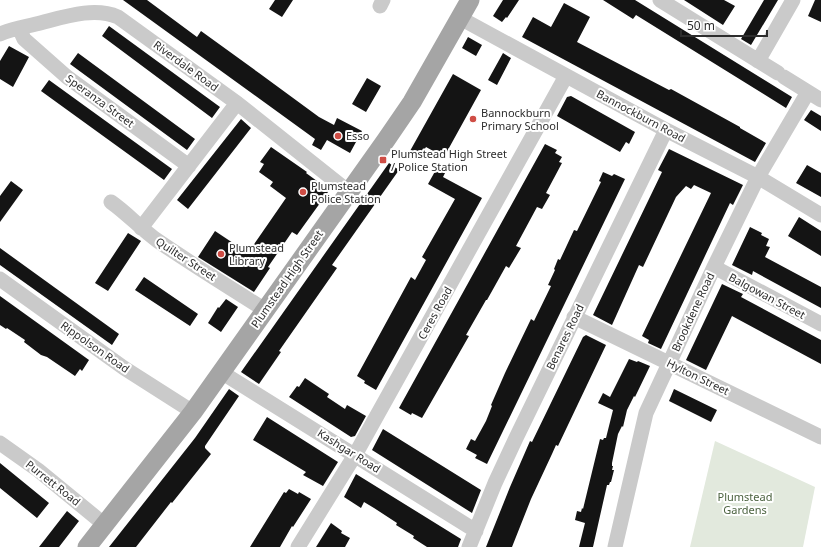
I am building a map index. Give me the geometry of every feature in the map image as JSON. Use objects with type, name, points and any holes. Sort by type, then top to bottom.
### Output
[{"type":"main road","name":"Plumstead High Street","points":[[87,547],[193,412],[349,192],[412,102],[470,0]]},
{"type":"street","points":[[660,0],[821,100]]},
{"type":"street","points":[[758,61],[793,0]]},
{"type":"street","name":"Riverdale Road","points":[[0,34],[79,14],[92,6],[118,17],[237,103],[349,192]]},
{"type":"street","name":"Bannockburn Road","points":[[460,18],[666,130],[758,177],[821,215]]},
{"type":"street","name":"Speranza Street","points":[[19,28],[24,39],[67,77],[190,166]]},
{"type":"street","name":"Ceres Road","points":[[298,547],[355,455],[566,76]]},
{"type":"street","name":"Brookdene Road","points":[[616,547],[646,413],[758,177],[808,92]]},
{"type":"street","points":[[141,228],[237,103]]},
{"type":"street","name":"Benares Road","points":[[469,547],[501,470],[666,130]]},
{"type":"street","name":"Quilter Street","points":[[111,202],[158,241],[264,310]]},
{"type":"street","name":"Balgowan Street","points":[[714,267],[821,324]]},
{"type":"street","name":"Rippolson Road","points":[[0,279],[124,368],[193,412]]},
{"type":"street","name":"Hylton Street","points":[[574,317],[821,437]]},
{"type":"street","name":"Kashgar Road","points":[[221,372],[476,531]]},
{"type":"street","name":"Purrett Road","points":[[0,443],[38,470],[105,525]]},
{"type":"green space","name":"Plumstead Gardens","points":[[715,441],[815,487],[803,547],[690,547]]},
{"type":"building","points":[[123,0],[147,0],[197,37],[201,31],[319,117],[334,125],[337,118],[362,131],[350,153],[327,140],[321,150],[312,145],[315,139]]},
{"type":"building","points":[[275,0],[293,0],[282,17],[269,9]]},
{"type":"building","points":[[503,0],[519,0],[507,18],[506,17],[502,22],[493,16]]},
{"type":"building","points":[[603,0],[635,0],[792,97],[786,108],[636,15],[633,19]]},
{"type":"building","points":[[684,0],[724,0],[735,6],[723,25]]},
{"type":"building","points":[[764,0],[778,0],[751,45],[741,39]]},
{"type":"building","points":[[815,0],[821,0],[821,22],[808,16]]},
{"type":"building","points":[[564,3],[590,17],[577,42],[669,90],[671,89],[766,143],[755,162],[522,37],[533,17],[551,27]]},
{"type":"building","points":[[109,26],[220,107],[212,118],[102,36]]},
{"type":"building","points":[[468,37],[482,45],[476,56],[462,48]]},
{"type":"building","points":[[9,46],[29,57],[13,87],[0,79],[0,61]]},
{"type":"building","points":[[78,53],[195,139],[187,150],[70,64]]},
{"type":"building","points":[[503,53],[511,58],[497,85],[488,80]]},
{"type":"building","points":[[453,74],[481,90],[444,157],[426,147],[420,157],[410,151]]},
{"type":"building","points":[[367,78],[381,86],[366,112],[352,104]]},
{"type":"building","points":[[49,80],[172,169],[164,180],[41,91]]},
{"type":"building","points":[[571,96],[635,132],[629,144],[626,142],[620,152],[557,116],[567,97]]},
{"type":"building","points":[[811,110],[821,116],[821,131],[804,120]]},
{"type":"building","points":[[241,119],[251,128],[188,209],[177,200]]},
{"type":"building","points":[[545,144],[557,150],[555,153],[562,157],[559,162],[562,163],[546,193],[550,195],[542,209],[537,207],[516,246],[521,248],[509,268],[506,266],[486,300],[466,335],[469,336],[422,418],[412,413],[411,415],[399,408]]},
{"type":"building","points":[[271,147],[307,172],[306,173],[328,189],[328,192],[297,235],[292,232],[268,267],[270,268],[254,292],[198,257],[215,231],[248,253],[286,198],[270,186],[273,182],[259,172],[264,164],[260,162]]},
{"type":"building","points":[[669,149],[743,185],[733,205],[730,203],[661,349],[648,343],[649,340],[642,336],[711,193],[694,185],[691,189],[686,186],[676,197],[643,267],[639,265],[612,325],[593,315],[662,172],[658,170]]},
{"type":"building","points":[[389,163],[399,170],[332,265],[337,268],[279,351],[281,352],[259,384],[241,372]]},
{"type":"building","points":[[807,165],[821,173],[821,197],[796,183]]},
{"type":"building","points":[[438,166],[446,171],[443,177],[482,198],[376,390],[364,383],[365,381],[357,376],[411,277],[415,280],[426,260],[422,257],[455,199],[428,184]]},
{"type":"building","points":[[603,172],[612,176],[614,174],[625,179],[487,464],[475,458],[477,455],[466,449],[471,439],[475,441],[486,421],[492,406],[491,405],[505,373],[531,319],[534,321],[551,286],[548,285],[558,259],[560,260],[574,230],[577,231],[601,182],[599,181]]},
{"type":"building","points":[[11,181],[23,190],[0,222],[0,196]]},
{"type":"building","points":[[799,217],[821,231],[821,256],[788,236]]},
{"type":"building","points":[[750,227],[762,233],[761,235],[769,239],[766,246],[770,247],[765,257],[821,287],[821,308],[753,271],[752,275],[732,265]]},
{"type":"building","points":[[128,233],[141,241],[108,291],[95,283]]},
{"type":"building","points":[[0,248],[119,334],[112,345],[0,265]]},
{"type":"building","points":[[144,277],[198,314],[190,326],[135,290]]},
{"type":"building","points":[[722,284],[743,294],[741,297],[821,340],[821,364],[732,316],[706,370],[686,360]]},
{"type":"building","points":[[0,296],[89,360],[82,371],[80,369],[75,376],[47,357],[41,355],[24,342],[25,340],[0,325]]},
{"type":"building","points":[[226,299],[238,307],[221,332],[208,323],[218,307],[219,308]]},
{"type":"building","points":[[586,335],[606,345],[558,446],[556,445],[531,499],[512,547],[486,547],[530,441],[532,442],[583,337]]},
{"type":"building","points":[[629,359],[650,366],[627,410],[623,427],[622,426],[618,434],[612,463],[612,470],[614,470],[611,482],[607,485],[593,547],[579,547],[585,523],[575,520],[577,511],[581,512],[582,508],[583,509],[600,439],[603,440],[606,438],[613,410],[598,403],[603,393],[610,397]]},
{"type":"building","points":[[305,378],[329,394],[327,397],[345,409],[347,405],[366,416],[355,436],[351,437],[289,397],[297,386],[299,387]]},
{"type":"building","points":[[229,389],[239,396],[205,446],[211,454],[136,547],[109,547],[195,438]]},
{"type":"building","points":[[674,389],[717,410],[711,422],[669,401]]},
{"type":"building","points":[[267,417],[338,462],[323,486],[303,475],[306,472],[253,440]]},
{"type":"building","points":[[383,429],[481,490],[472,513],[372,450]]},
{"type":"building","points":[[0,463],[49,503],[37,518],[0,488]]},
{"type":"building","points":[[356,474],[461,539],[458,547],[427,547],[413,538],[414,536],[396,525],[397,523],[374,508],[364,502],[361,508],[344,497]]},
{"type":"building","points":[[289,489],[298,494],[299,492],[311,499],[293,527],[292,526],[280,547],[250,547],[284,492],[286,493]]},
{"type":"building","points":[[67,511],[79,521],[59,547],[39,547]]},
{"type":"building","points":[[331,523],[342,531],[341,533],[350,538],[345,547],[316,547]]},
{"type":"place","name":"Bannockburn Primary School","points":[[473,119]]},
{"type":"place","name":"Esso","points":[[338,136]]},
{"type":"place","name":"Plumstead High Street / Police Station","points":[[383,160]]},
{"type":"place","name":"Plumstead Police Station","points":[[303,192]]},
{"type":"place","name":"Plumstead Library","points":[[221,254]]}]
